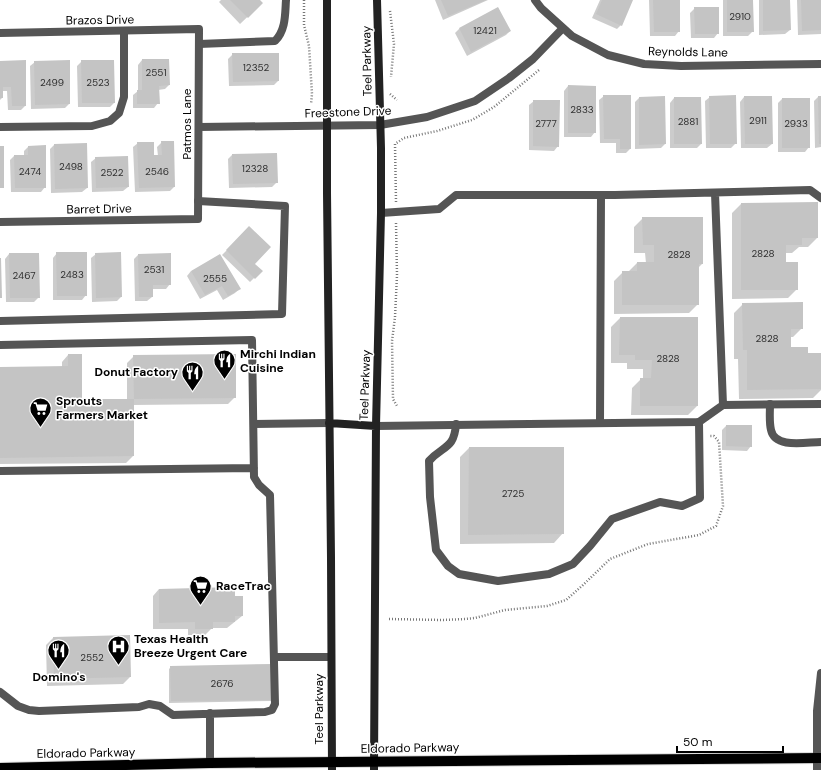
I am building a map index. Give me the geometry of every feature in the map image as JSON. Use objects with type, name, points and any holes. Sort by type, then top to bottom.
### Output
[{"type":"main road","name":"Teel Parkway","points":[[327,0],[329,423],[332,558],[332,766]]},
{"type":"main road","name":"Teel Parkway","points":[[374,766],[376,426],[381,213],[378,0]]},
{"type":"main road","points":[[329,423],[376,426]]},
{"type":"main road","name":"Eldorado Parkway","points":[[0,768],[210,763],[374,766],[819,758]]},
{"type":"street","points":[[199,44],[275,41],[284,29],[286,0]]},
{"type":"street","name":"Reynolds Lane","points":[[535,0],[541,8],[572,36],[608,55],[644,64],[681,66],[821,64]]},
{"type":"street","name":"Freestone Drive","points":[[199,127],[380,125],[427,118],[475,101],[509,78],[533,59],[563,28]]},
{"type":"street","name":"Patmos Lane","points":[[198,219],[199,29]]},
{"type":"street","name":"Brazos Drive","points":[[0,33],[124,32],[199,29]]},
{"type":"street","points":[[0,127],[92,126],[110,121],[119,113],[124,97],[124,32]]},
{"type":"street","points":[[381,213],[439,209],[456,195],[601,195],[810,190],[821,198]]},
{"type":"street","points":[[716,193],[723,405]]},
{"type":"street","points":[[600,423],[601,195]]},
{"type":"street","points":[[0,321],[282,314],[285,206],[198,202]]},
{"type":"street","name":"Barret Drive","points":[[0,222],[198,219]]},
{"type":"street","points":[[0,345],[252,340],[255,480],[270,495],[275,704],[272,710],[265,712],[173,715],[160,706],[149,704],[139,706],[32,710],[15,705],[0,692]]},
{"type":"street","points":[[770,404],[771,429],[774,437],[784,443],[821,442]]},
{"type":"street","points":[[376,426],[699,422],[723,405],[821,404]]},
{"type":"street","points":[[456,424],[455,436],[451,445],[429,461],[430,497],[436,550],[448,566],[459,574],[498,581],[549,574],[573,564],[612,519],[660,502],[682,506],[700,498],[699,422]]},
{"type":"street","points":[[254,424],[329,423]]},
{"type":"street","points":[[0,471],[254,468]]},
{"type":"street","points":[[274,657],[331,657]]},
{"type":"street","points":[[817,770],[819,758],[816,711],[821,673]]},
{"type":"street","points":[[210,714],[210,763]]},
{"type":"path","points":[[304,0],[304,25],[310,46],[312,104]]},
{"type":"path","points":[[389,6],[394,44],[391,79]]},
{"type":"path","points":[[389,93],[397,100]]},
{"type":"path","points":[[395,144],[397,275],[392,341],[393,399],[397,406]]},
{"type":"building","points":[[230,0],[260,0],[263,3],[248,18]]},
{"type":"building","points":[[441,0],[486,0],[448,16]]},
{"type":"building","points":[[602,0],[633,0],[622,26],[596,14]]},
{"type":"building","points":[[653,0],[680,0],[680,32],[654,32]]},
{"type":"building","points":[[727,0],[753,0],[754,32],[727,32]]},
{"type":"building","points":[[763,0],[790,0],[791,30],[763,31]]},
{"type":"building","points":[[801,0],[821,0],[821,30],[802,31]]},
{"type":"building","points":[[498,7],[511,31],[471,52],[459,28]]},
{"type":"building","points":[[694,7],[719,7],[719,34],[695,34]]},
{"type":"building","points":[[232,53],[279,53],[279,81],[233,82]]},
{"type":"building","points":[[142,59],[169,59],[170,85],[159,86],[160,104],[137,104],[137,90],[142,90]]},
{"type":"building","points":[[26,60],[26,106],[12,106],[11,87],[3,87],[3,98],[0,98],[0,61]]},
{"type":"building","points":[[70,60],[70,104],[35,105],[34,61]]},
{"type":"building","points":[[81,60],[114,60],[115,103],[82,103]]},
{"type":"building","points":[[568,85],[596,86],[596,133],[568,133]]},
{"type":"building","points":[[603,95],[631,95],[631,149],[620,149],[620,139],[604,139]]},
{"type":"building","points":[[736,95],[737,144],[710,144],[709,96]]},
{"type":"building","points":[[665,96],[666,144],[639,145],[639,97]]},
{"type":"building","points":[[744,96],[772,96],[773,144],[745,144]]},
{"type":"building","points":[[818,96],[821,96],[821,144],[819,144]]},
{"type":"building","points":[[674,97],[701,97],[702,144],[674,144]]},
{"type":"building","points":[[782,98],[810,98],[810,148],[782,148]]},
{"type":"building","points":[[533,100],[560,100],[559,147],[533,146]]},
{"type":"building","points":[[161,141],[174,141],[175,187],[139,188],[137,142],[154,142],[154,155],[162,155]]},
{"type":"building","points":[[87,143],[88,188],[55,189],[54,144]]},
{"type":"building","points":[[46,145],[46,188],[15,188],[14,155],[28,155],[28,146]]},
{"type":"building","points":[[0,146],[4,146],[4,188],[0,188]]},
{"type":"building","points":[[277,153],[278,183],[233,184],[232,154]]},
{"type":"building","points":[[128,156],[129,187],[96,188],[95,157]]},
{"type":"building","points":[[818,202],[818,238],[802,238],[802,245],[786,245],[786,262],[798,262],[798,290],[741,290],[741,203]]},
{"type":"building","points":[[642,217],[703,217],[703,264],[699,264],[699,305],[622,305],[622,271],[637,271],[637,262],[654,262],[654,245],[643,245]]},
{"type":"building","points":[[249,226],[271,247],[255,264],[263,271],[255,279],[226,250]]},
{"type":"building","points":[[56,252],[87,252],[87,296],[57,296]]},
{"type":"building","points":[[121,252],[122,297],[96,298],[95,253]]},
{"type":"building","points":[[9,253],[39,253],[40,298],[10,298]]},
{"type":"building","points":[[171,253],[171,285],[153,285],[153,297],[139,297],[138,254]]},
{"type":"building","points":[[220,254],[241,289],[228,296],[222,286],[205,295],[191,271]]},
{"type":"building","points":[[1,258],[2,298],[0,298]]},
{"type":"building","points":[[803,302],[803,329],[791,329],[791,347],[808,347],[808,353],[821,353],[821,389],[747,390],[747,350],[743,350],[742,303]]},
{"type":"building","points":[[620,317],[698,317],[698,406],[640,406],[640,378],[651,378],[652,360],[635,360],[635,355],[619,355]]},
{"type":"building","name":"Sprouts Farmers Market","points":[[68,354],[82,354],[82,399],[134,399],[134,456],[0,458],[0,367],[68,366]]},
{"type":"building","points":[[236,354],[236,398],[134,399],[133,355]]},
{"type":"building","points":[[726,425],[752,425],[752,447],[726,446]]},
{"type":"building","points":[[469,447],[564,447],[564,534],[468,535]]},
{"type":"building","name":"RaceTrac","points":[[235,587],[235,596],[243,596],[243,616],[235,616],[235,622],[213,622],[213,629],[195,629],[195,622],[159,623],[159,589]]},
{"type":"building","points":[[130,635],[131,677],[54,679],[53,637]]},
{"type":"building","points":[[273,664],[274,700],[171,701],[170,666]]},
{"type":"place","name":"Mirchi Indian Cuisine","points":[[224,380]]},
{"type":"place","name":"Donut Factory","points":[[193,392]]},
{"type":"place","name":"Sprouts Farmers Market","points":[[41,428]]},
{"type":"place","name":"RaceTrac","points":[[201,606]]},
{"type":"place","name":"Texas Health Breeze Urgent Care","points":[[119,666]]},
{"type":"place","name":"Domino's","points":[[59,670]]}]
